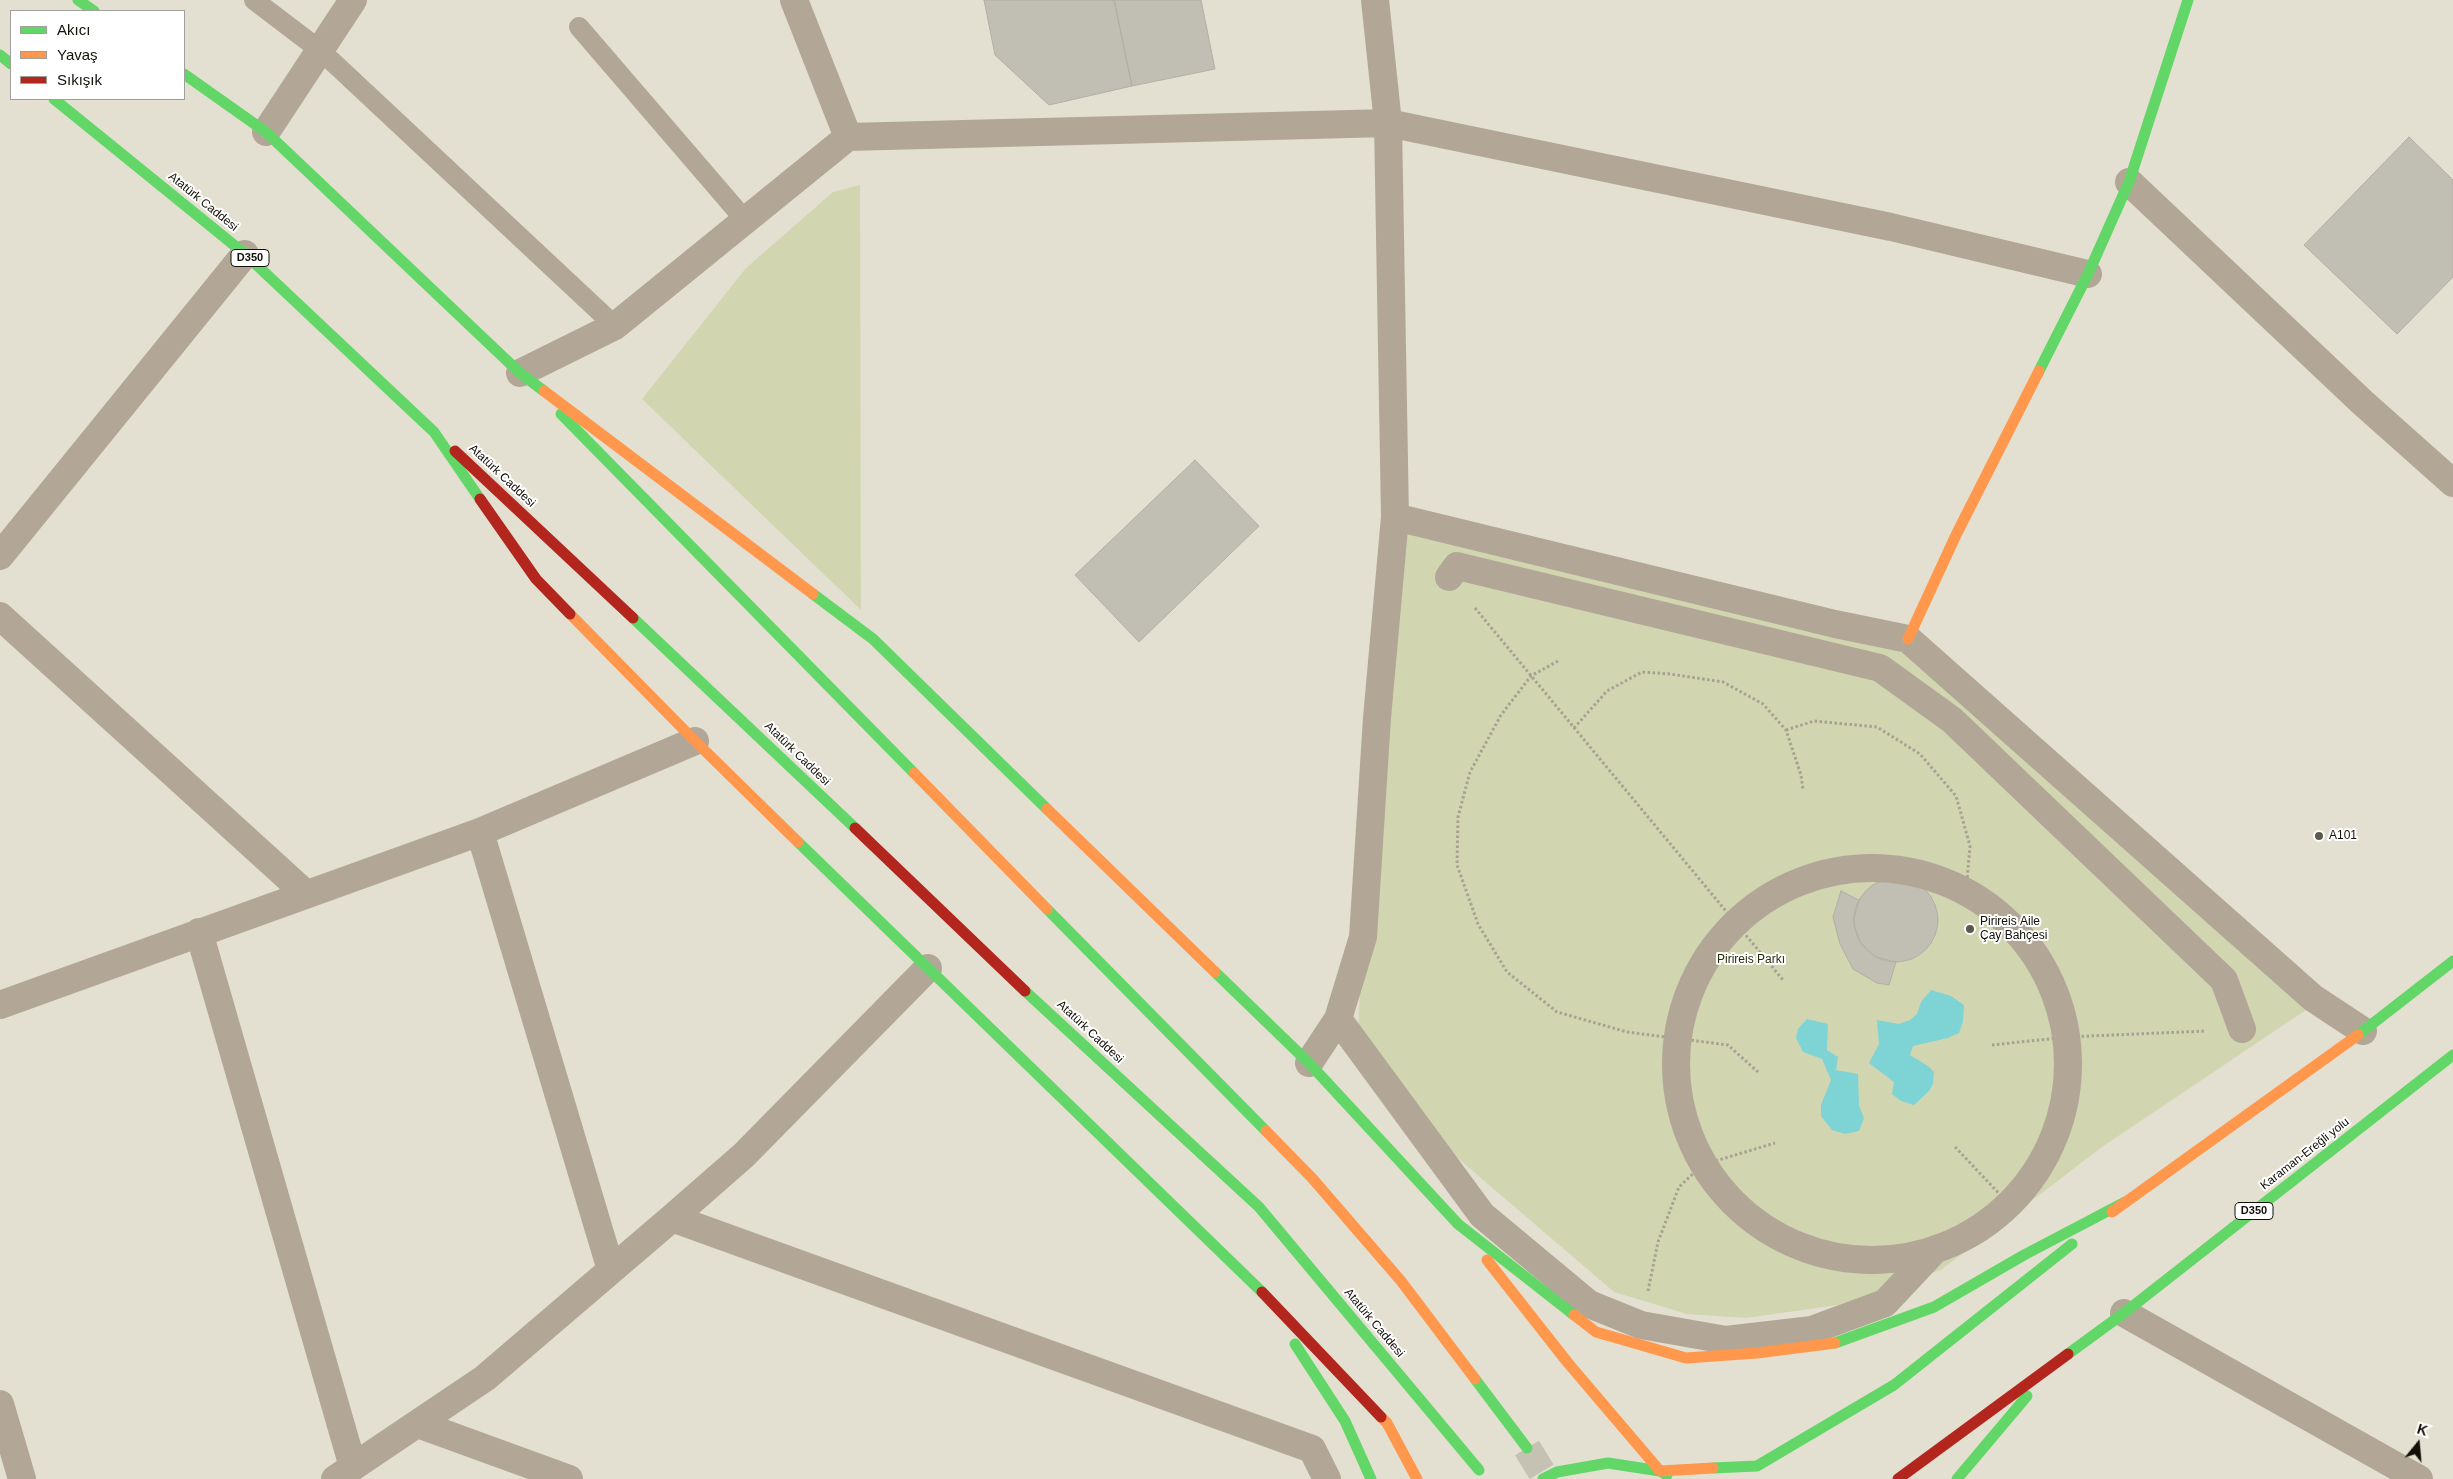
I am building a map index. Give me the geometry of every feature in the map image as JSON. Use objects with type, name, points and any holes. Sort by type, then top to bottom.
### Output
[{"type":"main road","points":[[78,0],[93,10]]},
{"type":"main road","points":[[1908,638],[1956,535],[2088,274],[2129,182],[2188,0]]},
{"type":"main road","points":[[0,55],[10,63]]},
{"type":"main road","points":[[185,75],[266,132],[520,372],[1312,1178],[1401,1281],[1527,1448]]},
{"type":"main road","name":"Atatürk Caddesi","points":[[55,100],[244,254],[743,721],[978,947],[1259,1207],[1479,1470]]},
{"type":"main road","points":[[520,372],[874,639],[1310,1063],[1458,1224],[1568,1363],[1660,1471],[1674,1479]]},
{"type":"main road","points":[[434,432],[536,580],[695,741],[1260,1290],[1386,1423],[1417,1479]]},
{"type":"main road","points":[[1543,1479],[1557,1472],[1608,1463],[1660,1471],[1757,1466],[1766,1461],[1894,1385],[2125,1202],[2363,1031],[2453,961]]},
{"type":"main road","name":"Karaman-Ereğli yolu","points":[[2053,1363],[2124,1313],[2453,1055]]},
{"type":"main road","points":[[1458,1224],[1596,1332],[1686,1358],[1757,1353],[1842,1342],[1934,1307],[2125,1202]]},
{"type":"main road","points":[[1260,1290],[1345,1421],[1371,1479]]},
{"type":"main road","points":[[1957,1479],[2053,1363]]},
{"type":"main road","name":"D350","points":[[1898,1479],[2053,1363]]},
{"type":"street","points":[[266,132],[353,0]]},
{"type":"street","points":[[794,0],[848,137]]},
{"type":"street","points":[[1310,1063],[1338,1019],[1363,937],[1377,718],[1395,517],[1388,123],[1375,0]]},
{"type":"street","points":[[520,372],[615,326],[848,137],[1388,123],[1891,227],[2088,274]]},
{"type":"street","points":[[2129,182],[2362,402],[2453,483]]},
{"type":"street","points":[[0,556],[244,254]]},
{"type":"street","points":[[1395,517],[1835,624],[1908,638],[2312,998],[2363,1031]]},
{"type":"street","points":[[1449,577],[1457,566],[1880,668],[1952,720],[2224,980],[2242,1029]]},
{"type":"street","points":[[0,616],[305,893]]},
{"type":"street","points":[[0,1005],[305,893],[480,832],[695,741]]},
{"type":"street","points":[[480,832],[611,1270]]},
{"type":"street","points":[[1850,867],[1915,871],[1975,895],[2024,937],[2058,992],[2071,1056],[2063,1120],[2035,1178],[1990,1224],[1932,1253],[1867,1262],[1802,1249],[1745,1215],[1702,1165],[1678,1103],[1676,1037],[1695,974],[1734,921],[1788,885],[1850,867]]},
{"type":"street","points":[[199,932],[344,1473],[485,1378],[672,1218],[744,1154],[928,968]]},
{"type":"street","points":[[1338,1019],[1482,1215],[1589,1304],[1642,1325],[1726,1340],[1812,1330],[1885,1303],[1932,1253]]},
{"type":"street","points":[[672,1218],[1312,1449],[1327,1479]]},
{"type":"street","points":[[2124,1313],[2420,1479]]},
{"type":"street","points":[[0,1404],[22,1479]]},
{"type":"street","points":[[418,1424],[570,1479]]},
{"type":"lane","points":[[254,0],[321,51],[615,326]]},
{"type":"lane","points":[[579,27],[745,220]]},
{"type":"path","points":[[1449,577],[1783,980]]},
{"type":"path","points":[[1558,662],[1531,676],[1501,715],[1470,772],[1458,817],[1457,865],[1478,924],[1507,972],[1558,1012],[1627,1032],[1728,1045],[1758,1072]]},
{"type":"path","points":[[1574,728],[1607,692],[1642,672],[1723,682],[1763,704],[1786,730],[1801,775],[1803,790]]},
{"type":"path","points":[[1786,730],[1814,722],[1877,727],[1920,754],[1956,796],[1970,846],[1966,892]]},
{"type":"path","points":[[1992,1045],[2067,1037],[2242,1029]]},
{"type":"path","points":[[1642,1325],[1658,1242],[1679,1187],[1702,1165],[1775,1142]]},
{"type":"path","points":[[1955,1147],[2009,1204]]},
{"type":"green space","points":[[860,185],[861,610],[642,399],[746,268],[833,192]]},
{"type":"green space","name":"Pirireis Parkı","points":[[1395,517],[1908,639],[2309,1008],[2102,1147],[1941,1270],[1838,1305],[1746,1318],[1687,1314],[1614,1292],[1468,1167],[1356,1066],[1363,937]]},
{"type":"water","points":[[1931,990],[1951,996],[1964,1005],[1963,1021],[1959,1033],[1948,1038],[1913,1046],[1910,1055],[1934,1072],[1933,1084],[1929,1091],[1914,1105],[1901,1101],[1892,1094],[1894,1082],[1869,1063],[1879,1044],[1877,1020],[1899,1024],[1910,1020],[1917,1014],[1921,1002]]},
{"type":"water","points":[[1807,1019],[1828,1024],[1827,1050],[1838,1057],[1836,1070],[1858,1074],[1859,1106],[1864,1118],[1859,1131],[1845,1134],[1832,1130],[1821,1116],[1821,1105],[1831,1080],[1822,1059],[1803,1052],[1796,1038],[1798,1029]]},
{"type":"building","points":[[984,0],[1114,0],[1132,86],[1049,105],[995,55]]},
{"type":"building","points":[[1114,0],[1201,0],[1215,69],[1132,86]]},
{"type":"building","points":[[2409,137],[2453,180],[2453,277],[2397,334],[2304,245]]},
{"type":"building","points":[[1195,460],[1259,526],[1139,642],[1075,575]]},
{"type":"building","points":[[1896,878],[1912,881],[1926,890],[1935,904],[1938,920],[1935,936],[1926,950],[1912,959],[1896,962],[1880,959],[1866,950],[1857,936],[1854,920],[1857,904],[1866,890],[1880,881]]},
{"type":"building","points":[[1841,891],[1859,900],[1853,922],[1860,942],[1876,957],[1896,962],[1889,985],[1877,983],[1853,969],[1840,944],[1833,917]]},
{"type":"tunnel","points":[[1527,1448],[1546,1479]]},
{"type":"traffic: fast","points":[[78,0],[93,10]]},
{"type":"traffic: fast","points":[[2039,371],[2088,274],[2129,182],[2188,0]]},
{"type":"traffic: fast","points":[[0,55],[10,63]]},
{"type":"traffic: fast","points":[[185,75],[266,132],[520,373],[544,391]]},
{"type":"traffic: fast","points":[[55,100],[245,254],[434,432],[480,499]]},
{"type":"traffic: fast","points":[[561,414],[914,773]]},
{"type":"traffic: fast","points":[[813,594],[873,639],[1047,809]]},
{"type":"traffic: fast","points":[[633,618],[855,828]]},
{"type":"traffic: fast","points":[[798,842],[1262,1292]]},
{"type":"traffic: fast","points":[[1047,909],[1266,1131]]},
{"type":"traffic: fast","points":[[2358,1035],[2453,961]]},
{"type":"traffic: fast","points":[[1215,972],[1309,1063],[1458,1224],[1574,1315]]},
{"type":"traffic: fast","points":[[1025,991],[1259,1207],[1479,1470]]},
{"type":"traffic: fast","points":[[2068,1354],[2124,1313],[2453,1055]]},
{"type":"traffic: fast","points":[[1835,1343],[1934,1307],[2024,1255],[2125,1202]]},
{"type":"traffic: fast","points":[[1713,1468],[1757,1466],[1894,1385],[2072,1244]]},
{"type":"traffic: fast","points":[[1295,1344],[1345,1421],[1371,1479]]},
{"type":"traffic: fast","points":[[1475,1379],[1527,1448]]},
{"type":"traffic: fast","points":[[1957,1479],[2027,1396]]},
{"type":"traffic: fast","points":[[1543,1479],[1557,1472],[1608,1463],[1660,1471],[1667,1475]]},
{"type":"traffic: slow","points":[[1908,639],[1956,535],[2039,371]]},
{"type":"traffic: slow","points":[[544,391],[813,594]]},
{"type":"traffic: slow","points":[[570,614],[798,842]]},
{"type":"traffic: slow","points":[[914,773],[1047,909]]},
{"type":"traffic: slow","points":[[1047,809],[1215,972]]},
{"type":"traffic: slow","points":[[2112,1212],[2358,1035]]},
{"type":"traffic: slow","points":[[1266,1131],[1312,1178],[1401,1281],[1475,1379]]},
{"type":"traffic: slow","points":[[1487,1260],[1568,1363],[1660,1471],[1713,1468]]},
{"type":"traffic: slow","points":[[1574,1315],[1596,1332],[1686,1358],[1757,1353],[1835,1343]]},
{"type":"traffic: slow","points":[[1381,1417],[1387,1423],[1417,1479]]},
{"type":"traffic: jam","points":[[455,451],[633,618]]},
{"type":"traffic: jam","points":[[480,499],[536,579],[570,614]]},
{"type":"traffic: jam","points":[[855,828],[1025,991]]},
{"type":"traffic: jam","points":[[1262,1292],[1381,1417]]},
{"type":"traffic: jam","points":[[1898,1479],[2068,1354]]},
{"type":"place","name":"A101","points":[[2319,836]]},
{"type":"place","name":"Pirireis Aile Çay Bahçesi","points":[[1970,929]]}]
